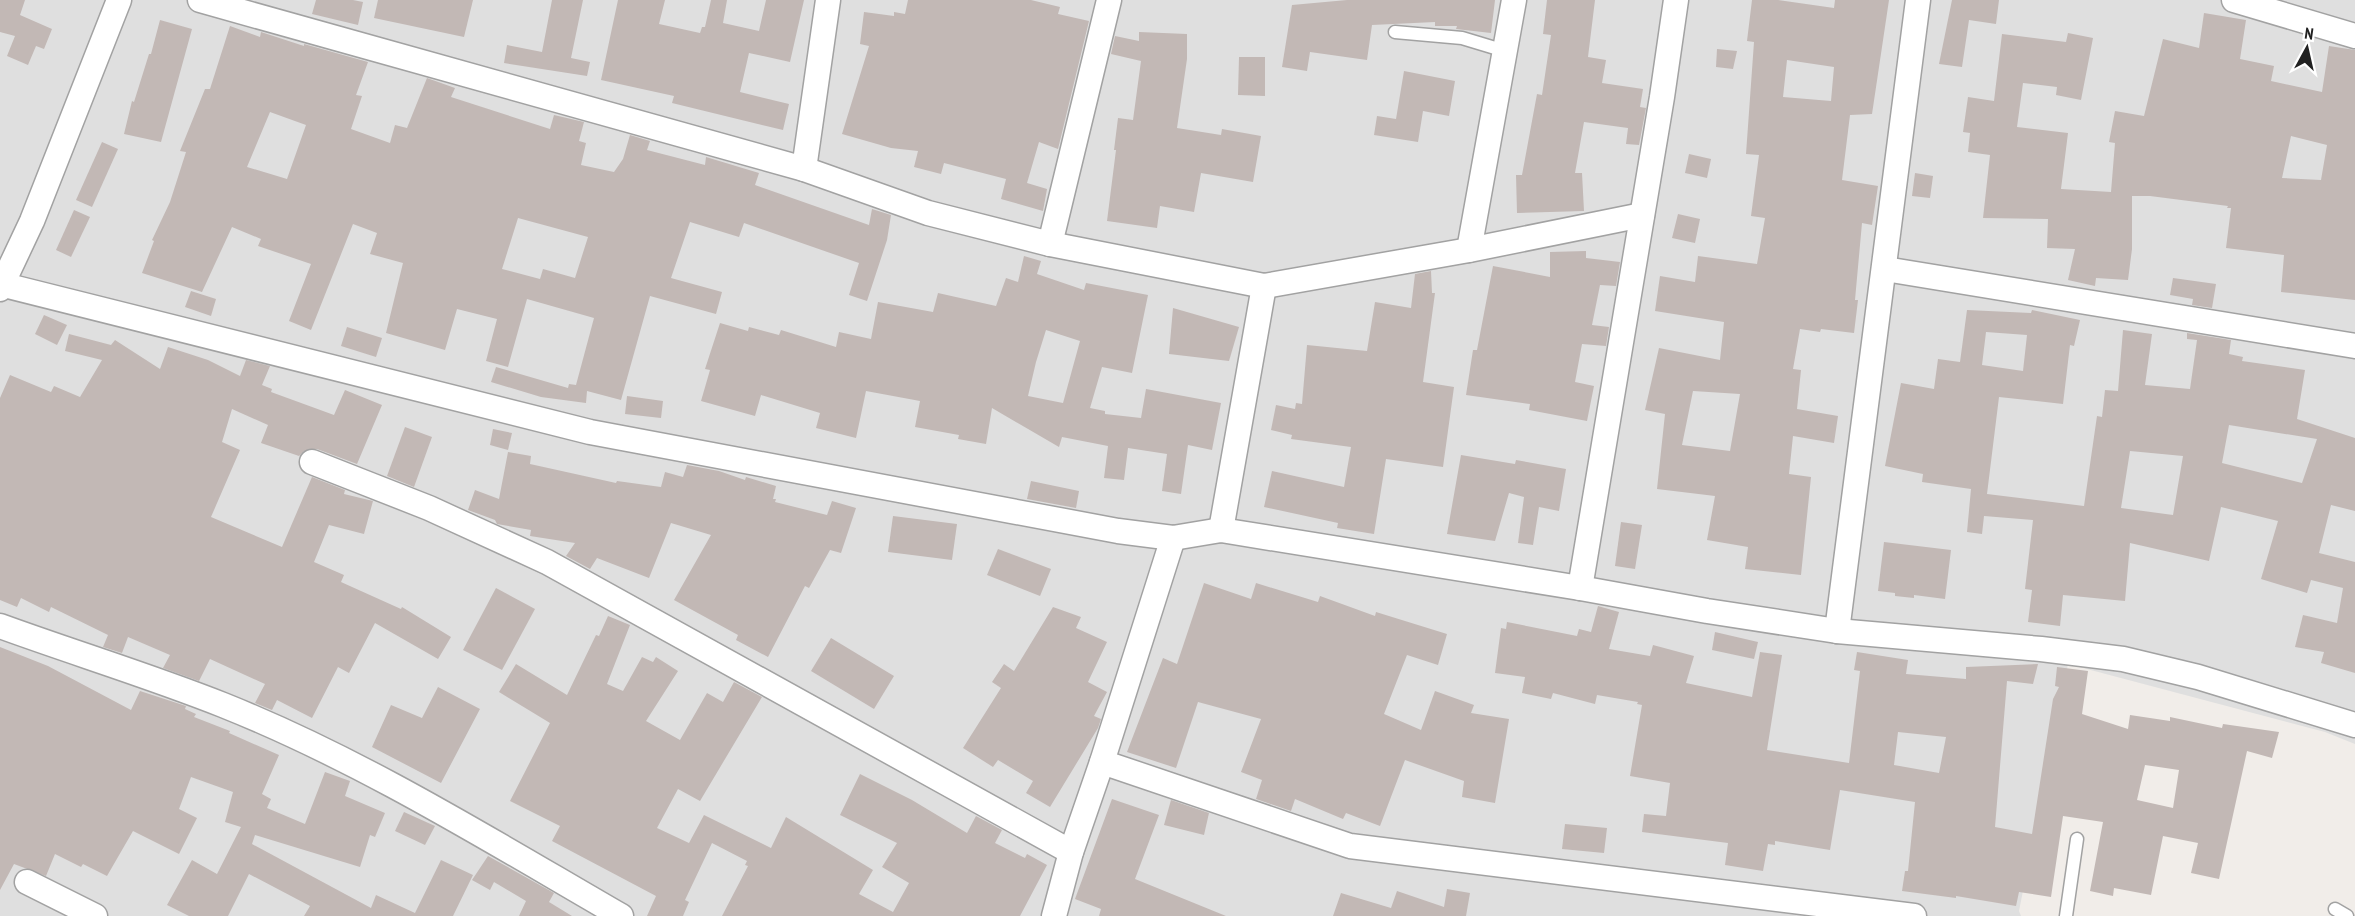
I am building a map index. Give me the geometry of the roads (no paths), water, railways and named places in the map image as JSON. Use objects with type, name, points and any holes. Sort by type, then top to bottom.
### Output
[{"type":"street","points":[[119,0],[32,220],[0,286],[590,432],[1107,529],[1173,538],[1221,530],[1837,631],[2123,658],[2198,677],[2355,725]]},
{"type":"street","points":[[200,0],[804,169],[928,213],[1050,244],[1264,286],[1469,250],[1642,215]]},
{"type":"street","points":[[804,169],[828,0]]},
{"type":"street","points":[[1050,244],[1109,0]]},
{"type":"street","points":[[1469,250],[1514,0]]},
{"type":"street","points":[[1580,588],[1662,97],[1676,0]]},
{"type":"street","points":[[1837,631],[1918,0]]},
{"type":"street","points":[[2234,0],[2355,36]]},
{"type":"street","points":[[1885,269],[2355,346]]},
{"type":"street","points":[[1221,530],[1264,286]]},
{"type":"street","points":[[312,462],[429,508],[547,562],[1071,852]]},
{"type":"street","points":[[1053,916],[1071,852],[1173,538]]},
{"type":"street","points":[[0,627],[223,705],[314,746],[417,798],[621,916]]},
{"type":"street","points":[[1102,762],[1350,846],[1914,916]]},
{"type":"street","points":[[27,882],[95,916]]},
{"type":"lane","points":[[1395,32],[1462,38],[1505,51]]},
{"type":"lane","points":[[2066,916],[2077,839]]},
{"type":"lane","points":[[2334,909],[2347,916]]}]
